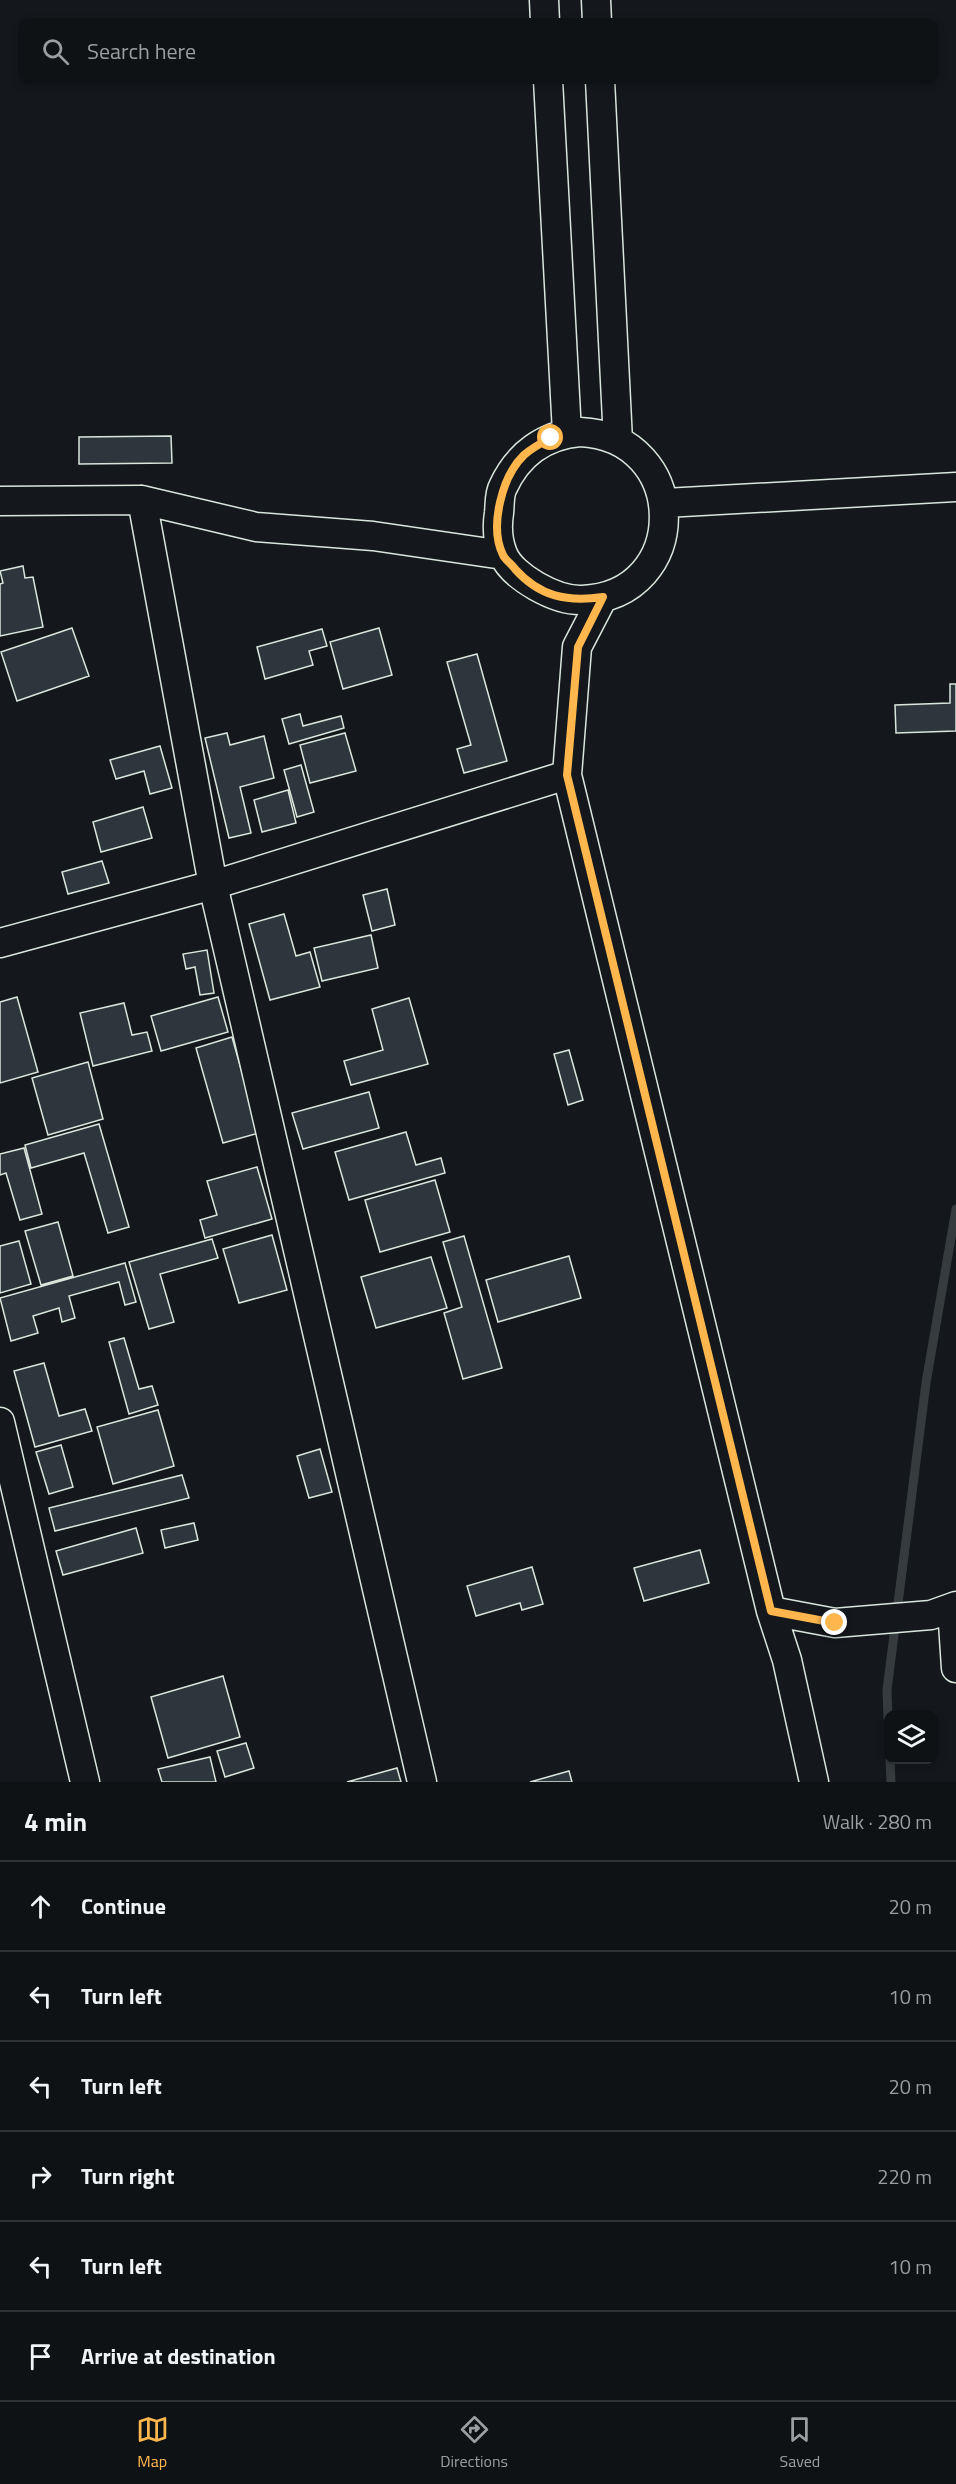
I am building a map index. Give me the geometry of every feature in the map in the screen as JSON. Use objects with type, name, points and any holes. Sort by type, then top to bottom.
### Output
[{"type":"street","points":[[543,0],[545,18]]},
{"type":"street","points":[[596,0],[597,18]]},
{"type":"street","points":[[548,84],[567,434]]},
{"type":"street","points":[[600,84],[618,441]]},
{"type":"street","points":[[593,433],[618,441],[640,456],[656,478],[665,503],[665,528],[658,551],[645,572],[626,588],[603,597],[580,600],[558,597],[542,590],[522,576],[503,555],[497,526],[502,488],[522,456],[536,446],[567,434],[593,433]]},
{"type":"street","points":[[665,503],[956,487]]},
{"type":"street","points":[[0,501],[142,500],[256,527],[373,536],[503,555]]},
{"type":"street","points":[[142,500],[213,885],[422,1782]]},
{"type":"street","points":[[603,597],[578,647],[567,775],[771,1611],[787,1660],[813,1782]]},
{"type":"street","points":[[0,943],[213,885],[567,775]]},
{"type":"street","points":[[0,1422],[85,1782]]},
{"type":"street","points":[[771,1611],[835,1623],[946,1610],[956,1668]]},
{"type":"building","points":[[171,436],[172,463],[79,464],[79,437]]},
{"type":"building","points":[[23,566],[25,578],[33,577],[43,627],[0,636],[0,584],[3,583],[0,571]]},
{"type":"building","points":[[72,628],[89,676],[17,701],[1,652]]},
{"type":"building","points":[[379,628],[392,675],[343,689],[330,642]]},
{"type":"building","points":[[322,629],[327,646],[309,651],[313,665],[265,679],[257,647]]},
{"type":"building","points":[[477,654],[507,761],[464,773],[457,749],[471,745],[447,662]]},
{"type":"building","points":[[950,684],[956,684],[956,731],[896,733],[895,705],[950,703]]},
{"type":"building","points":[[300,714],[303,726],[341,716],[344,728],[289,744],[282,719]]},
{"type":"building","points":[[227,733],[230,745],[264,736],[274,778],[240,787],[251,833],[229,838],[205,738]]},
{"type":"building","points":[[345,733],[356,771],[310,783],[300,745]]},
{"type":"building","points":[[160,746],[172,788],[150,794],[144,771],[116,779],[110,760]]},
{"type":"building","points":[[301,765],[314,812],[297,817],[284,770]]},
{"type":"building","points":[[288,790],[296,823],[262,832],[254,800]]},
{"type":"building","points":[[143,807],[152,838],[101,852],[93,822]]},
{"type":"building","points":[[102,861],[109,883],[68,894],[62,872]]},
{"type":"building","points":[[387,889],[395,925],[372,931],[363,895]]},
{"type":"building","points":[[284,914],[296,956],[310,952],[320,987],[270,1000],[249,924]]},
{"type":"building","points":[[371,935],[378,968],[322,981],[314,948]]},
{"type":"building","points":[[207,950],[214,993],[200,995],[195,967],[186,969],[183,954]]},
{"type":"building","points":[[17,997],[38,1072],[0,1083],[0,1002]]},
{"type":"building","points":[[218,997],[228,1032],[161,1051],[151,1016]]},
{"type":"building","points":[[409,998],[428,1064],[351,1085],[344,1061],[383,1050],[372,1009]]},
{"type":"building","points":[[124,1003],[132,1035],[147,1032],[152,1051],[93,1066],[80,1013]]},
{"type":"building","points":[[232,1037],[259,1133],[223,1143],[196,1048]]},
{"type":"building","points":[[569,1050],[583,1100],[568,1105],[554,1054]]},
{"type":"building","points":[[88,1062],[103,1119],[48,1135],[32,1078]]},
{"type":"building","points":[[369,1092],[379,1128],[303,1149],[292,1113]]},
{"type":"building","points":[[99,1124],[129,1227],[108,1233],[84,1153],[31,1168],[25,1145]]},
{"type":"building","points":[[406,1132],[416,1165],[441,1158],[445,1173],[349,1200],[335,1152]]},
{"type":"building","points":[[24,1148],[42,1214],[20,1220],[6,1173],[0,1175],[0,1154]]},
{"type":"building","points":[[257,1167],[272,1219],[205,1238],[200,1220],[217,1215],[207,1181]]},
{"type":"building","points":[[435,1180],[450,1232],[380,1252],[365,1200]]},
{"type":"building","points":[[58,1222],[73,1276],[41,1285],[25,1231]]},
{"type":"building","points":[[272,1235],[287,1290],[239,1303],[223,1249]]},
{"type":"building","points":[[464,1236],[502,1368],[463,1379],[444,1313],[462,1307],[443,1242]]},
{"type":"building","points":[[212,1239],[218,1258],[160,1274],[174,1322],[149,1329],[129,1262]]},
{"type":"building","points":[[19,1241],[31,1284],[0,1293],[0,1246]]},
{"type":"building","points":[[569,1256],[581,1298],[498,1322],[486,1280]]},
{"type":"building","points":[[431,1257],[447,1308],[376,1328],[361,1277]]},
{"type":"building","points":[[125,1263],[136,1302],[125,1305],[119,1282],[69,1296],[75,1318],[62,1322],[59,1308],[33,1316],[38,1333],[11,1341],[0,1298]]},
{"type":"building","points":[[124,1338],[139,1389],[152,1386],[158,1405],[129,1414],[109,1342]]},
{"type":"building","points":[[44,1363],[59,1416],[85,1409],[92,1431],[35,1447],[14,1371]]},
{"type":"building","points":[[158,1410],[174,1466],[113,1484],[97,1427]]},
{"type":"building","points":[[61,1445],[73,1487],[49,1494],[36,1452]]},
{"type":"building","points":[[320,1449],[332,1492],[309,1498],[297,1456]]},
{"type":"building","points":[[182,1475],[189,1498],[55,1531],[49,1508]]},
{"type":"building","points":[[194,1523],[198,1540],[165,1548],[161,1530]]},
{"type":"building","points":[[136,1528],[143,1553],[63,1575],[56,1551]]},
{"type":"building","points":[[700,1550],[709,1583],[644,1601],[634,1568]]},
{"type":"building","points":[[532,1567],[543,1604],[522,1610],[520,1603],[476,1616],[467,1586]]},
{"type":"building","points":[[223,1676],[240,1737],[168,1758],[151,1697]]},
{"type":"building","points":[[246,1743],[254,1768],[225,1777],[217,1751]]},
{"type":"building","points":[[210,1757],[216,1782],[162,1782],[158,1769]]},
{"type":"building","points":[[397,1768],[401,1782],[347,1782]]},
{"type":"building","points":[[569,1771],[572,1782],[530,1782]]},
{"type":"waterway","points":[[888,1710],[887,1690],[926,1383],[956,1209]]},
{"type":"waterway","points":[[890,1764],[891,1782]]},
{"type":"route","points":[[551,438],[522,456],[502,488],[497,526],[503,555],[522,576],[542,590],[558,597],[580,600],[603,597],[578,647],[567,775],[771,1611],[835,1623]]}]
